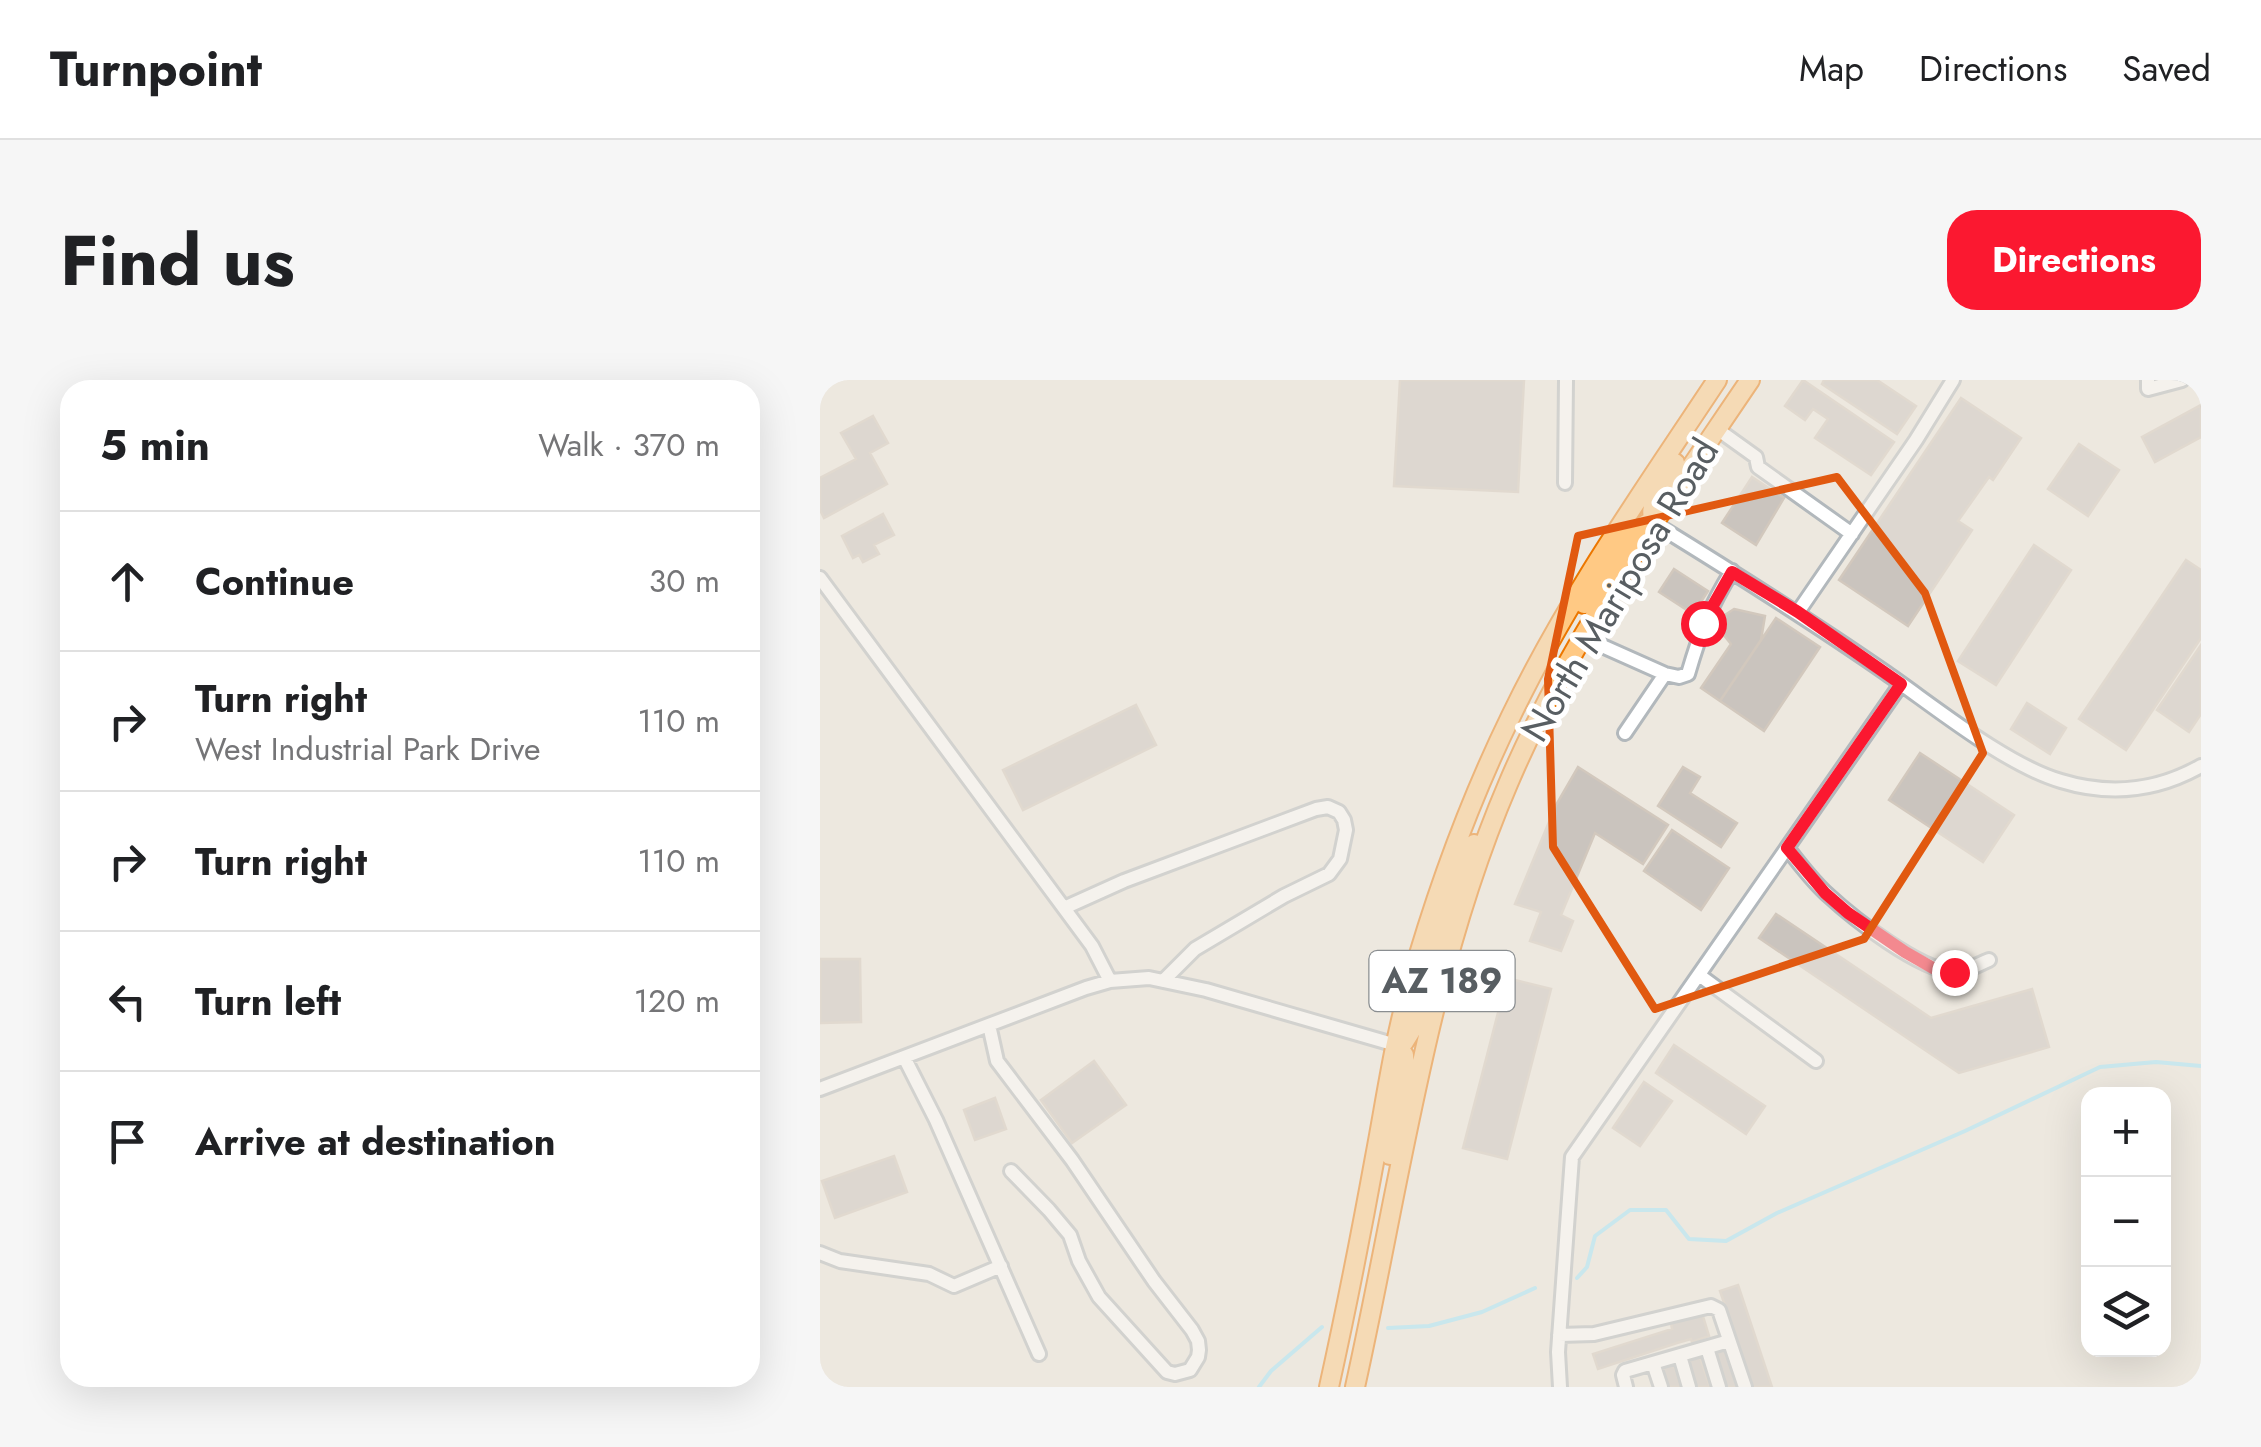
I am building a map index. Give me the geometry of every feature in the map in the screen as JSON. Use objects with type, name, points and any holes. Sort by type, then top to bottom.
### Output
[{"type":"highway","points":[[1522,695],[1628,541],[1646,524],[1655,524],[1651,515],[1659,492],[1720,380]]},
{"type":"highway","name":"North Mariposa Road","points":[[1355,1385],[1366,1334],[1367,1272],[1396,1045],[1408,991],[1448,866],[1476,793],[1522,695],[1595,564],[1720,380]]},
{"type":"highway","name":"North Mariposa Road","points":[[1329,1387],[1367,1272],[1458,924],[1502,800],[1582,637],[1750,380]]},
{"type":"highway","points":[[1396,1045],[1404,1042],[1412,1028],[1470,851],[1545,706]]},
{"type":"street","points":[[1565,484],[1566,380]]},
{"type":"street","points":[[1798,612],[1953,380]]},
{"type":"street","points":[[2148,380],[2148,389],[2182,380]]},
{"type":"street","points":[[1716,429],[1756,457],[1758,467],[1852,534]]},
{"type":"street","points":[[1655,524],[1798,612],[2022,764],[2058,780],[2104,790],[2151,787],[2201,766]]},
{"type":"street","points":[[1582,637],[1665,674],[1688,674],[1703,623],[1732,572]]},
{"type":"street","points":[[820,578],[1092,946],[1110,981]]},
{"type":"street","points":[[1625,733],[1665,674]]},
{"type":"street","points":[[1560,1387],[1559,1335],[1572,1156],[1901,684]]},
{"type":"street","points":[[1064,908],[1124,881],[1316,809],[1328,807],[1339,812],[1346,830],[1340,859],[1328,874],[1195,950],[1162,981]]},
{"type":"street","points":[[1787,848],[1825,893],[1848,913],[1933,968],[1965,971],[1989,960]]},
{"type":"street","points":[[1699,975],[1816,1060]]},
{"type":"street","points":[[820,1090],[1086,988],[1110,981],[1148,978],[1206,990],[1396,1045]]},
{"type":"street","points":[[989,1025],[997,1061],[1192,1330],[1198,1342],[1198,1356],[1190,1370],[1167,1372],[1133,1335],[1100,1297],[1070,1235],[1011,1171]]},
{"type":"street","points":[[904,1058],[936,1120],[1039,1354]]},
{"type":"street","points":[[820,1253],[840,1261],[929,1274],[954,1286],[1000,1266]]},
{"type":"street","points":[[1559,1335],[1594,1334],[1711,1306],[1718,1310],[1745,1387]]},
{"type":"street","points":[[1626,1387],[1624,1372],[1729,1341]]},
{"type":"street","points":[[1707,1348],[1719,1387]]},
{"type":"street","points":[[1680,1356],[1689,1387]]},
{"type":"street","points":[[1653,1363],[1660,1387]]},
{"type":"highlighted area","points":[[1837,477],[1925,593],[1983,753],[1864,939],[1655,1009],[1553,847],[1548,679],[1578,536]]},
{"type":"building","points":[[1400,380],[1524,380],[1518,492],[1394,486]]},
{"type":"building","points":[[1803,380],[1894,442],[1871,475],[1815,438],[1828,419],[1813,409],[1805,420],[1785,406]]},
{"type":"building","points":[[1824,380],[1877,380],[1916,406],[1897,434],[1822,384]]},
{"type":"building","points":[[1961,398],[2021,438],[1993,480],[1989,477],[1958,521],[1972,530],[1908,626],[1839,580]]},
{"type":"building","points":[[2201,405],[2201,437],[2155,462],[2142,437]]},
{"type":"building","points":[[873,416],[888,443],[870,453],[887,484],[824,518],[820,510],[820,478],[856,459],[841,433]]},
{"type":"building","points":[[2079,444],[2119,470],[2088,516],[2048,489]]},
{"type":"building","points":[[1752,477],[1784,498],[1756,545],[1722,523]]},
{"type":"building","points":[[883,514],[894,535],[874,545],[879,554],[863,562],[859,555],[853,558],[842,536]]},
{"type":"building","points":[[2034,545],[2071,570],[1996,685],[1958,661]]},
{"type":"building","points":[[2186,560],[2201,570],[2201,638],[2126,750],[2079,719]]},
{"type":"building","points":[[1674,569],[1708,591],[1693,614],[1659,592]]},
{"type":"building","points":[[1734,609],[1765,616],[1761,640],[1720,701],[1701,688],[1731,644],[1723,634],[1725,615]]},
{"type":"building","points":[[1776,618],[1820,647],[1764,731],[1720,701]]},
{"type":"building","points":[[2201,645],[2201,714],[2189,732],[2157,710]]},
{"type":"building","points":[[2027,703],[2066,728],[2050,754],[2011,729]]},
{"type":"building","points":[[1136,705],[1156,745],[1023,810],[1003,770]]},
{"type":"building","points":[[1920,753],[2014,815],[1983,862],[1889,800]]},
{"type":"building","points":[[1578,767],[1668,825],[1643,864],[1595,833],[1561,915],[1573,921],[1561,951],[1530,941],[1541,912],[1515,904],[1556,805]]},
{"type":"building","points":[[1683,767],[1700,777],[1690,793],[1737,823],[1721,847],[1658,806]]},
{"type":"building","points":[[1672,830],[1729,868],[1701,910],[1644,871]]},
{"type":"building","points":[[1776,914],[1931,1018],[2032,989],[2049,1047],[1959,1073],[1759,938]]},
{"type":"building","points":[[820,959],[860,959],[861,1022],[820,1023]]},
{"type":"building","points":[[1507,978],[1551,989],[1507,1159],[1463,1148]]},
{"type":"building","points":[[1674,1045],[1765,1106],[1746,1134],[1656,1073]]},
{"type":"building","points":[[1094,1061],[1126,1105],[1072,1143],[1041,1100]]},
{"type":"building","points":[[1644,1082],[1672,1101],[1640,1146],[1613,1128]]},
{"type":"building","points":[[995,1098],[1006,1129],[975,1140],[964,1110]]},
{"type":"building","points":[[894,1156],[907,1192],[835,1218],[822,1181]]},
{"type":"building","points":[[1738,1285],[1772,1387],[1753,1387],[1720,1291]]},
{"type":"building","points":[[1702,1313],[1709,1336],[1598,1369],[1593,1354],[1672,1329],[1671,1323]]},
{"type":"building","points":[[1724,1349],[1737,1387],[1724,1387],[1712,1352]]},
{"type":"building","points":[[1700,1357],[1710,1387],[1695,1387],[1686,1361]]},
{"type":"building","points":[[1672,1359],[1681,1387],[1666,1387],[1658,1364]]},
{"type":"waterway","points":[[1577,1278],[1587,1267],[1595,1236],[1630,1210],[1666,1210],[1689,1239],[1726,1241],[1777,1213],[2100,1067],[2156,1062],[2201,1066]]},
{"type":"waterway","points":[[1388,1328],[1429,1326],[1482,1312],[1535,1288]]},
{"type":"waterway","points":[[1259,1387],[1271,1371],[1322,1327]]},
{"type":"route","points":[[1703,623],[1732,572],[1798,612],[1901,684],[1787,848],[1825,893],[1848,913],[1933,968],[1954,972]]}]
